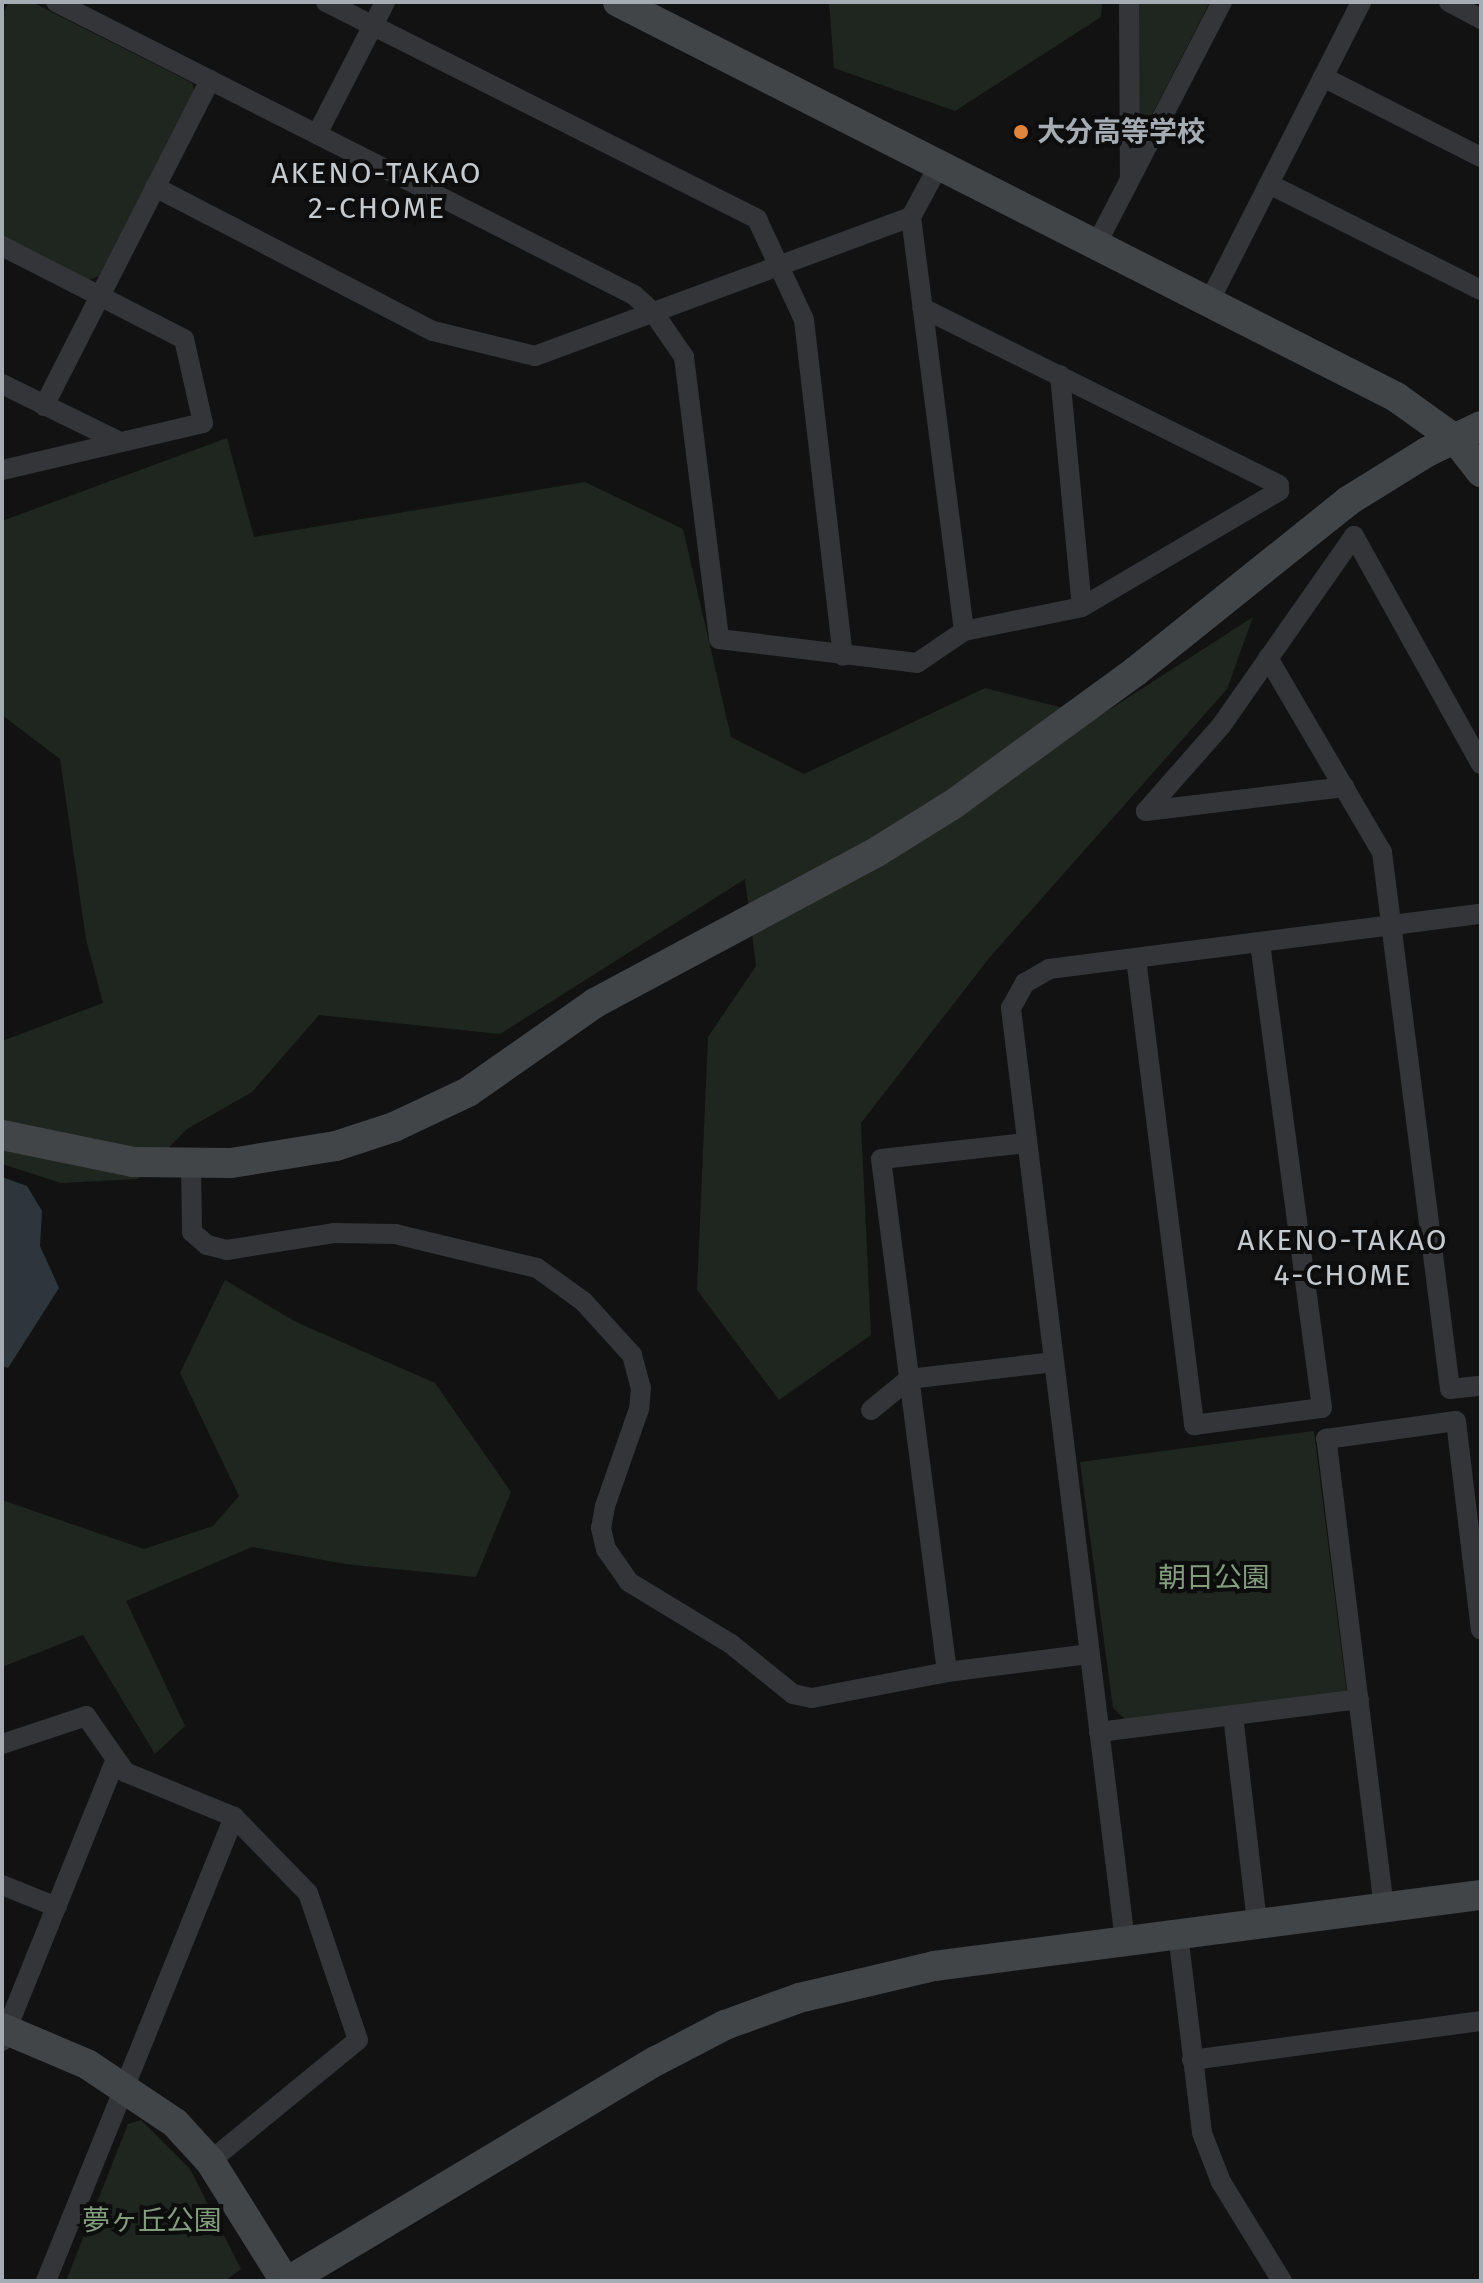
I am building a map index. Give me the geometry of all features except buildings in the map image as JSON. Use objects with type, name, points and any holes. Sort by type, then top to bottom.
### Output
[{"type":"street","points":[[56,2],[634,295],[653,312],[684,357],[719,639],[917,663],[964,631],[1082,607],[1279,491],[1279,485],[923,308]]},
{"type":"street","points":[[326,2],[757,219],[804,320],[843,656]]},
{"type":"street","points":[[317,134],[385,2]]},
{"type":"street","points":[[618,2],[1469,433],[1481,472]]},
{"type":"street","points":[[1129,2],[1130,180]]},
{"type":"street","points":[[1096,245],[1222,2]]},
{"type":"street","points":[[1209,302],[1361,2]]},
{"type":"street","points":[[1449,2],[1481,19]]},
{"type":"street","points":[[1323,77],[1481,157]]},
{"type":"street","points":[[44,406],[210,80]]},
{"type":"street","points":[[939,165],[911,217],[964,631]]},
{"type":"street","points":[[1269,184],[1481,290]]},
{"type":"street","points":[[155,187],[433,331],[535,356],[911,217]]},
{"type":"street","points":[[2,246],[184,339],[203,423],[2,470]]},
{"type":"street","points":[[1060,375],[1082,607]]},
{"type":"street","points":[[2,384],[120,442]]},
{"type":"street","points":[[2,1135],[100,1157],[191,1166],[336,1146],[394,1127],[468,1092],[595,1003],[875,853],[955,803],[1136,671],[1348,501],[1427,452],[1469,433]]},
{"type":"street","points":[[1345,787],[1146,811],[1221,726],[1354,536],[1481,764]]},
{"type":"street","points":[[1268,658],[1382,852],[1450,1389],[1481,1386]]},
{"type":"street","points":[[1125,1941],[1010,1021],[1018,992],[1044,970],[1481,914]]},
{"type":"street","points":[[1136,958],[1194,1425],[1322,1408],[1260,942]]},
{"type":"street","points":[[947,1672],[881,1159],[1026,1143]]},
{"type":"street","points":[[191,1166],[192,1232],[207,1245],[227,1250],[334,1233],[395,1234],[537,1268],[551,1275],[616,1334],[639,1372],[639,1409],[601,1528],[606,1549],[629,1582],[685,1612],[803,1698],[947,1672],[1090,1654]]},
{"type":"street","points":[[871,1410],[909,1379],[1054,1362]]},
{"type":"street","points":[[1384,1908],[1326,1439],[1456,1421],[1481,1630]]},
{"type":"street","points":[[1099,1732],[1359,1699]]},
{"type":"street","points":[[1233,1715],[1257,1924]]},
{"type":"street","points":[[2,1744],[86,1716],[125,1772],[234,1817],[308,1893],[358,2040],[210,2161]]},
{"type":"street","points":[[116,1759],[4,2034],[125,2086],[175,2123],[210,2161],[286,2281],[656,2061],[725,2025],[867,1979],[1125,1941],[1481,1895]]},
{"type":"street","points":[[46,2281],[234,1817]]},
{"type":"street","points":[[2,1885],[57,1907]]},
{"type":"street","points":[[1178,1934],[1202,2133],[1221,2182],[1282,2281]]},
{"type":"street","points":[[1192,2060],[1481,2021]]},
{"type":"green space","points":[[9,2],[32,2],[192,83],[194,90],[99,276],[89,280],[2,236],[2,15]]},
{"type":"green space","points":[[829,2],[1102,2],[1101,17],[955,111],[834,68]]},
{"type":"green space","points":[[1136,2],[1210,2],[1145,128],[1137,125]]},
{"type":"green space","points":[[227,438],[254,537],[585,482],[683,529],[731,737],[804,774],[985,688],[1098,717],[1253,617],[1227,689],[990,957],[861,1123],[871,1335],[779,1400],[697,1290],[708,1037],[756,966],[745,879],[500,1034],[319,1015],[252,1092],[187,1129],[138,1179],[61,1183],[2,1164],[2,1041],[103,1003],[86,939],[60,759],[2,715],[2,521]]},
{"type":"green space","points":[[225,1280],[296,1322],[435,1383],[511,1492],[476,1577],[345,1564],[252,1547],[126,1601],[185,1726],[155,1754],[83,1635],[2,1667],[2,1500],[144,1549],[213,1526],[239,1496],[180,1373]]},
{"type":"green space","name":"朝日公園","points":[[1314,1431],[1347,1694],[1126,1720],[1113,1708],[1080,1462]]},
{"type":"green space","name":"夢ヶ丘公園","points":[[141,2120],[190,2169],[241,2269],[225,2281],[66,2281],[128,2124]]},
{"type":"shaded area","points":[[2,1177],[27,1186],[42,1211],[40,1246],[59,1288],[8,1368],[2,1366]]},
{"type":"place","name":"大分高等学校","points":[[1021,132]]},
{"type":"district","name":"AKENO-TAKAO 2-CHOME","points":[[377,190]]},
{"type":"district","name":"AKENO-TAKAO 4-CHOME","points":[[1343,1257]]}]
